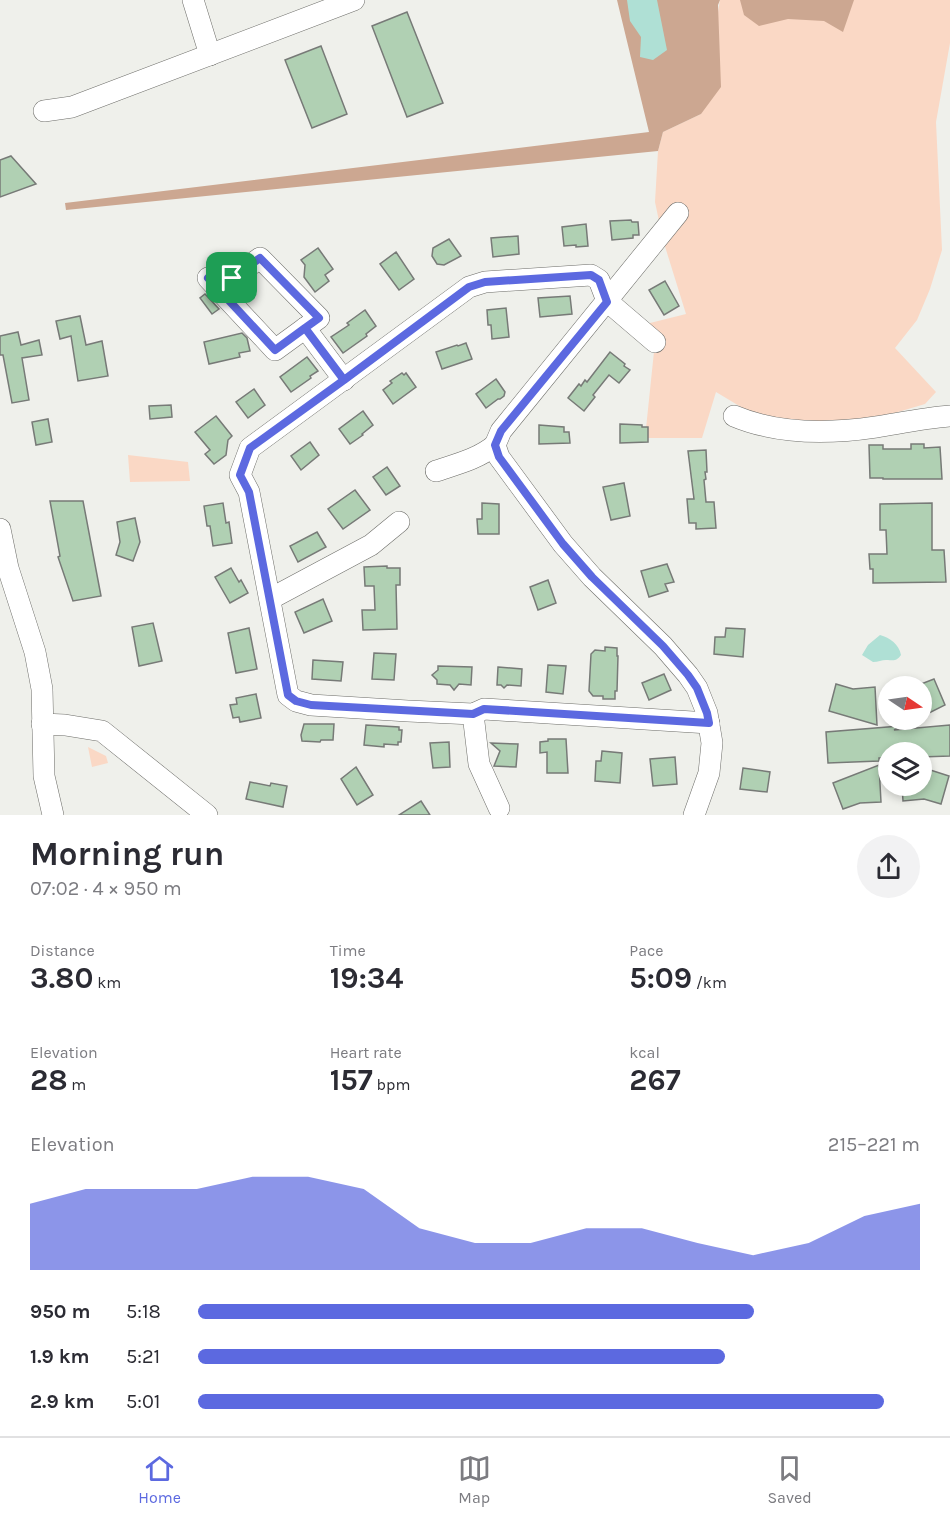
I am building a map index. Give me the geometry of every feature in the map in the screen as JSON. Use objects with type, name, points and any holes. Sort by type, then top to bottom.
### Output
[{"type":"street","points":[[193,0],[210,55]]},
{"type":"street","points":[[44,111],[72,107],[354,0]]},
{"type":"street","points":[[436,471],[485,453],[495,445],[501,431],[678,213]]},
{"type":"street","points":[[260,258],[319,318],[305,328],[275,350],[208,278],[218,274],[232,278],[260,258]]},
{"type":"street","points":[[655,342],[607,302],[599,280],[591,275],[485,282],[469,287],[250,448],[240,475],[249,492],[288,695],[296,701],[311,705],[473,714],[484,709],[709,723]]},
{"type":"street","points":[[305,328],[344,380]]},
{"type":"street","points":[[734,416],[750,423],[772,428],[835,432],[950,416]]},
{"type":"street","points":[[495,445],[499,457],[563,544],[592,577],[663,646],[697,688],[707,713],[712,743],[709,773],[694,815]]},
{"type":"street","points":[[270,599],[371,546],[399,522]]},
{"type":"street","points":[[0,530],[8,568],[35,652],[42,689],[44,776],[53,815]]},
{"type":"street","points":[[473,714],[479,764],[500,808]]},
{"type":"street","points":[[42,724],[102,731],[207,815]]},
{"type":"shaded area","points":[[617,0],[720,0],[718,5],[721,87],[701,114],[663,132],[658,151],[66,210],[65,203],[649,132]]},
{"type":"shaded area","points":[[720,0],[950,0],[950,43],[936,122],[942,250],[930,289],[917,320],[895,348],[936,392],[925,404],[861,423],[817,425],[771,420],[746,410],[716,392],[702,438],[645,438],[655,342],[638,326],[686,314],[663,240],[655,202],[658,151],[663,132],[701,114]]},
{"type":"shaded area","points":[[740,0],[854,0],[843,32],[824,21],[788,19],[759,26],[744,15]]},
{"type":"shaded area","points":[[128,455],[188,462],[190,481],[130,482]]},
{"type":"shaded area","points":[[88,747],[106,756],[108,763],[92,767]]},
{"type":"water","points":[[627,0],[657,0],[667,50],[653,60],[640,57],[641,37],[630,21]]},
{"type":"water","points":[[880,635],[896,645],[901,655],[898,659],[873,662],[862,655],[868,645]]},
{"type":"building","points":[[407,12],[443,103],[407,117],[372,26]]},
{"type":"building","points":[[321,46],[347,114],[312,128],[285,60]]},
{"type":"building","points":[[11,156],[36,184],[0,197],[0,160]]},
{"type":"building","points":[[610,221],[638,222],[639,235],[633,235],[633,238],[612,240]]},
{"type":"building","points":[[586,224],[588,246],[564,246],[562,227]]},
{"type":"building","points":[[518,236],[519,254],[493,257],[491,238]]},
{"type":"building","points":[[449,239],[461,256],[444,265],[437,264],[432,256],[433,248]]},
{"type":"building","points":[[318,248],[333,269],[325,275],[329,281],[315,292],[304,277],[305,265],[301,260]]},
{"type":"building","points":[[396,252],[414,279],[399,290],[380,264]]},
{"type":"building","points":[[665,281],[679,306],[664,315],[649,290]]},
{"type":"building","points":[[205,294],[219,309],[212,314],[200,298]]},
{"type":"building","points":[[570,296],[572,314],[540,317],[538,298]]},
{"type":"building","points":[[506,308],[509,337],[492,339],[487,310]]},
{"type":"building","points":[[365,310],[376,326],[366,334],[367,336],[343,353],[331,337]]},
{"type":"building","points":[[80,316],[86,345],[102,341],[108,376],[78,381],[71,336],[60,339],[56,321]]},
{"type":"building","points":[[18,332],[21,345],[39,340],[42,355],[22,358],[29,400],[12,403],[3,355],[0,355],[0,336]]},
{"type":"building","points":[[242,333],[247,338],[250,351],[239,353],[240,357],[209,364],[204,342]]},
{"type":"building","points":[[466,343],[472,359],[442,369],[436,352]]},
{"type":"building","points":[[610,352],[630,370],[619,383],[609,375],[584,411],[568,398],[579,384],[581,386],[585,380],[587,382]]},
{"type":"building","points":[[307,357],[318,371],[291,392],[280,377]]},
{"type":"building","points":[[402,373],[404,375],[406,373],[416,387],[393,404],[383,390],[392,383],[390,381]]},
{"type":"building","points":[[496,379],[505,392],[504,396],[486,408],[476,394]]},
{"type":"building","points":[[254,389],[265,405],[248,418],[236,402]]},
{"type":"building","points":[[171,405],[172,417],[150,419],[149,406]]},
{"type":"building","points":[[363,411],[373,425],[350,444],[339,429]]},
{"type":"building","points":[[216,416],[232,436],[228,440],[226,455],[214,464],[205,454],[210,450],[195,432]]},
{"type":"building","points":[[48,419],[52,442],[36,445],[32,422]]},
{"type":"building","points":[[620,424],[648,427],[648,442],[620,443]]},
{"type":"building","points":[[539,425],[564,427],[564,432],[569,432],[570,443],[539,444]]},
{"type":"building","points":[[310,442],[319,455],[301,470],[291,456]]},
{"type":"building","points":[[911,444],[924,444],[924,448],[940,447],[942,479],[870,478],[869,445],[883,445],[883,449],[911,449]]},
{"type":"building","points":[[706,450],[707,472],[705,472],[706,479],[704,480],[706,502],[714,502],[716,528],[696,529],[696,523],[689,523],[687,499],[694,499],[688,451]]},
{"type":"building","points":[[387,467],[400,486],[386,495],[373,477]]},
{"type":"building","points":[[624,483],[630,516],[611,520],[603,487]]},
{"type":"building","points":[[355,490],[370,510],[343,529],[328,509]]},
{"type":"building","points":[[50,501],[83,501],[101,596],[73,601],[58,557],[60,556]]},
{"type":"building","points":[[223,503],[232,543],[213,546],[204,506]]},
{"type":"building","points":[[482,503],[499,504],[499,534],[478,534],[477,519],[482,519]]},
{"type":"building","points":[[932,503],[932,550],[944,550],[946,582],[873,583],[873,569],[870,569],[869,554],[887,554],[886,530],[880,530],[880,504]]},
{"type":"building","points":[[135,518],[140,542],[133,561],[116,555],[120,542],[117,522]]},
{"type":"building","points":[[317,532],[326,547],[298,562],[290,546]]},
{"type":"building","points":[[667,564],[674,582],[665,584],[668,591],[649,597],[641,571]]},
{"type":"building","points":[[387,566],[387,568],[400,568],[400,585],[396,585],[397,629],[363,630],[362,610],[375,610],[374,586],[365,586],[364,567]]},
{"type":"building","points":[[231,568],[248,593],[230,603],[215,577]]},
{"type":"building","points":[[548,580],[556,603],[538,610],[530,587]]},
{"type":"building","points":[[323,599],[332,621],[304,633],[295,612]]},
{"type":"building","points":[[153,623],[162,661],[139,666],[132,627]]},
{"type":"building","points":[[249,628],[257,669],[236,673],[228,633]]},
{"type":"building","points":[[726,628],[745,629],[743,657],[714,654],[715,637],[725,637]]},
{"type":"building","points":[[605,647],[617,648],[615,699],[593,696],[589,691],[591,654],[595,650],[605,651]]},
{"type":"building","points":[[374,653],[396,654],[394,680],[372,679]]},
{"type":"building","points":[[313,660],[343,662],[341,681],[312,679]]},
{"type":"building","points":[[548,665],[566,666],[563,694],[546,692]]},
{"type":"building","points":[[438,666],[472,667],[471,685],[459,684],[454,690],[450,685],[437,684],[437,680],[432,675],[438,670]]},
{"type":"building","points":[[498,667],[522,669],[521,686],[507,685],[504,688],[497,685]]},
{"type":"building","points":[[664,674],[671,690],[649,700],[642,683]]},
{"type":"building","points":[[934,679],[945,705],[932,712],[932,680]]},
{"type":"building","points":[[836,684],[853,689],[875,687],[877,725],[829,711]]},
{"type":"building","points":[[256,694],[261,718],[240,722],[239,717],[233,718],[230,705],[237,704],[236,698]]},
{"type":"building","points":[[304,724],[334,724],[333,740],[302,741]]},
{"type":"building","points":[[366,725],[399,727],[399,730],[402,730],[401,742],[398,742],[398,745],[384,744],[384,747],[364,745]]},
{"type":"building","points":[[950,725],[950,756],[932,757],[932,742],[878,742],[878,761],[828,763],[826,732],[878,728],[878,730],[932,730],[932,727]]},
{"type":"building","points":[[548,739],[566,739],[568,773],[547,773],[547,752],[540,753],[540,742],[548,741]]},
{"type":"building","points":[[449,742],[450,767],[433,768],[430,743]]},
{"type":"building","points":[[491,743],[518,744],[516,767],[494,766],[500,751]]},
{"type":"building","points":[[602,751],[622,753],[620,783],[595,781],[596,761],[601,761]]},
{"type":"building","points":[[675,757],[677,784],[653,786],[650,759]]},
{"type":"building","points":[[878,765],[878,796],[881,796],[881,802],[860,803],[843,809],[833,783]]},
{"type":"building","points":[[356,767],[373,795],[357,805],[341,779]]},
{"type":"building","points":[[743,768],[770,772],[767,792],[740,789]]},
{"type":"building","points":[[932,771],[949,776],[941,804],[924,799],[903,801],[903,796],[932,796]]},
{"type":"building","points":[[250,782],[270,786],[271,783],[287,786],[283,807],[246,799]]},
{"type":"building","points":[[421,801],[430,815],[399,815]]},
{"type":"route","points":[[232,278],[218,274],[208,278],[275,350],[305,328],[344,380],[469,287],[485,282],[591,275],[599,280],[607,302],[501,431],[495,445],[499,457],[563,544],[592,577],[663,646],[688,675],[697,688],[709,723],[484,709],[473,714],[311,705],[296,701],[288,695],[249,492],[240,475],[250,448],[344,380],[305,328],[319,318],[260,258],[232,278]]}]
